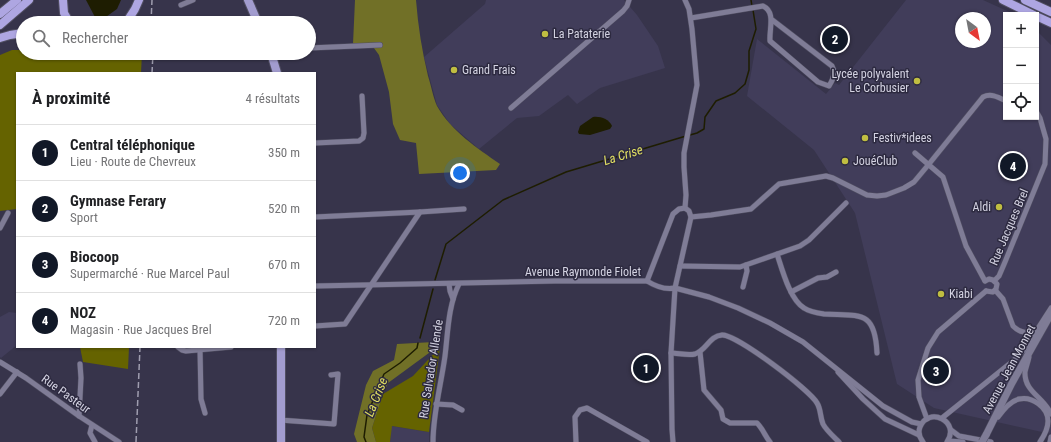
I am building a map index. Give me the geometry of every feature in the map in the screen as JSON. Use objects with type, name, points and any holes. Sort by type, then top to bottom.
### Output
[{"type":"highway","points":[[0,11],[10,0]]},
{"type":"highway","points":[[0,14],[17,0]]},
{"type":"highway","points":[[0,24],[29,0]]},
{"type":"highway","points":[[62,0],[66,16]]},
{"type":"highway","points":[[130,16],[139,0]]},
{"type":"highway","points":[[137,16],[144,0]]},
{"type":"highway","points":[[1003,0],[1029,12]]},
{"type":"highway","points":[[1025,0],[1051,12]]},
{"type":"highway","points":[[1039,17],[1051,23]]},
{"type":"highway","points":[[0,38],[16,34]]},
{"type":"main road","points":[[248,0],[255,16]]},
{"type":"main road","points":[[273,60],[277,72]]},
{"type":"main road","name":"Avenue Jean Monnet","points":[[982,442],[1051,314]]},
{"type":"main road","points":[[281,348],[281,442]]},
{"type":"street","points":[[181,5],[193,0]]},
{"type":"street","points":[[511,108],[623,11],[627,6],[628,0]]},
{"type":"street","points":[[685,0],[691,18],[697,85],[684,160],[686,195],[685,208]]},
{"type":"street","points":[[691,18],[763,6],[770,11],[770,41],[818,82],[828,86],[834,75],[834,69],[832,66],[771,19]]},
{"type":"street","points":[[316,48],[380,44]]},
{"type":"street","points":[[691,217],[751,209],[779,184],[826,176],[867,195],[877,196],[896,192],[914,182],[983,97],[993,95],[1003,100]]},
{"type":"street","points":[[316,143],[359,141],[363,138],[362,96]]},
{"type":"street","name":"Rue Jacques Brel","points":[[994,281],[1005,262],[1033,198],[1045,164],[1046,139],[1039,116]]},
{"type":"street","points":[[915,152],[943,177],[966,246],[985,281],[984,286],[986,291]]},
{"type":"street","points":[[680,266],[730,268],[746,266],[800,246],[809,240],[846,203]]},
{"type":"street","points":[[673,442],[671,353],[675,288],[691,217],[689,211],[685,208]]},
{"type":"street","points":[[647,281],[673,214],[679,209],[685,208]]},
{"type":"street","points":[[316,217],[464,209]]},
{"type":"street","points":[[316,326],[345,324],[420,212]]},
{"type":"street","points":[[0,228],[8,214]]},
{"type":"street","points":[[777,254],[791,292],[803,308],[812,312],[858,316],[868,320],[873,327],[877,339],[877,353]]},
{"type":"street","points":[[744,287],[747,271],[746,266]]},
{"type":"street","points":[[791,292],[818,278],[827,277],[836,272]]},
{"type":"street","points":[[985,281],[991,279],[994,281],[997,284],[995,290]]},
{"type":"street","name":"Avenue Raymonde Fiolet","points":[[316,286],[555,281],[647,281],[659,287],[670,289],[675,288],[709,297],[738,308],[770,323],[803,342],[883,406],[912,422],[921,424]]},
{"type":"street","name":"Rue Salvador Allende","points":[[449,284],[453,299]]},
{"type":"street","name":"Rue Salvador Allende","points":[[433,442],[436,404],[445,357],[453,299],[459,284]]},
{"type":"street","points":[[927,419],[919,397],[918,380],[928,348],[938,332],[986,291],[991,292],[995,290]]},
{"type":"street","points":[[995,290],[1003,299],[1013,326],[1021,332],[1028,333],[1037,330]]},
{"type":"street","points":[[942,418],[1013,361],[1024,350],[1051,308]]},
{"type":"street","points":[[671,353],[694,354],[700,352],[715,336],[723,335],[734,338],[771,362],[799,385],[817,403],[823,425],[839,442]]},
{"type":"street","points":[[179,348],[182,350],[216,348]]},
{"type":"street","points":[[200,349],[201,399],[205,413]]},
{"type":"street","points":[[1031,349],[1025,373],[1026,382],[1030,389],[1048,407],[1051,414]]},
{"type":"street","points":[[700,352],[704,390],[721,410],[723,419],[730,423],[757,423],[770,442]]},
{"type":"street","name":"Rue Pasteur","points":[[0,362],[119,442]]},
{"type":"street","points":[[79,416],[81,378],[80,364]]},
{"type":"street","name":"Avenue Raymonde Fiolet","points":[[830,364],[881,416],[919,435]]},
{"type":"street","points":[[0,394],[17,372]]},
{"type":"street","points":[[280,420],[334,424],[338,374],[331,375]]},
{"type":"street","points":[[986,435],[1009,404],[1018,399],[1026,399],[1038,403],[1046,413],[1048,421],[1046,431],[1040,442]]},
{"type":"street","points":[[436,404],[453,405],[462,410]]},
{"type":"street","points":[[576,442],[575,418],[580,410],[587,408],[647,442]]},
{"type":"street","points":[[923,442],[919,435],[921,424],[934,416],[942,418],[948,423],[951,430],[959,436],[991,442]]},
{"type":"street","points":[[92,425],[90,433],[95,442]]},
{"type":"street","points":[[951,430],[948,442],[963,442]]},
{"type":"street","points":[[1050,442],[1051,437]]},
{"type":"shaded area","points":[[86,0],[121,0],[117,9],[107,16],[94,16]]},
{"type":"shaded area","points":[[355,0],[416,0],[424,57],[437,106],[457,131],[500,164],[496,170],[419,174],[416,143],[400,140],[393,124],[389,92],[379,55],[371,44],[353,44]]},
{"type":"shaded area","points":[[486,0],[624,0],[637,15],[658,46],[665,68],[600,88],[577,104],[568,95],[539,116],[517,118],[479,149],[450,124],[437,105],[424,57],[485,4]]},
{"type":"shaded area","points":[[906,0],[983,0],[1009,12],[1003,12],[1003,120],[1039,120],[1039,33],[1051,45],[1051,434],[934,408],[897,384],[855,213],[814,150],[747,96],[757,39],[826,94],[835,83],[839,85]]},
{"type":"shaded area","points":[[16,50],[16,60],[142,60],[141,72],[16,72],[16,209],[0,211],[0,55]]},
{"type":"shaded area","points":[[593,117],[604,118],[612,126],[610,129],[590,135],[579,134],[578,132],[580,126]]},
{"type":"shaded area","points":[[9,312],[16,313],[16,346],[1,358],[0,357],[0,317]]},
{"type":"shaded area","points":[[434,342],[433,350],[388,383],[372,428],[376,442],[357,442],[354,434],[366,385],[373,371],[394,360],[397,344]]},
{"type":"shaded area","points":[[440,347],[429,432],[392,426],[390,442],[376,442],[372,428],[383,394],[413,376]]},
{"type":"shaded area","points":[[80,348],[129,348],[128,369],[83,362]]},
{"type":"shaded area","points":[[391,426],[429,432],[429,442],[390,442]]},
{"type":"waterway","name":"La Crise","points":[[751,0],[752,6]]},
{"type":"waterway","name":"La Crise","points":[[690,135],[704,129],[705,117],[716,101],[735,93],[745,84],[749,70],[749,51],[756,29],[753,10]]},
{"type":"waterway","name":"La Crise","points":[[435,280],[446,244],[503,200],[566,172],[686,136]]},
{"type":"waterway","name":"La Crise","points":[[420,338],[433,289]]},
{"type":"waterway","name":"La Crise","points":[[366,442],[364,437],[367,415],[384,374],[400,363],[417,348],[418,343]]},
{"type":"railway","points":[[151,16],[152,0]]},
{"type":"railway","points":[[152,72],[153,60]]},
{"type":"railway","points":[[136,442],[140,348]]},
{"type":"place","name":"La Pataterie","points":[[545,34]]},
{"type":"place","name":"Gymnase Ferary","points":[[835,39]]},
{"type":"place","name":"Grand Frais","points":[[454,70]]},
{"type":"place","name":"Lycée polyvalent Le Corbusier","points":[[917,81]]},
{"type":"place","name":"Festiv*idees","points":[[865,138]]},
{"type":"place","name":"JouéClub","points":[[845,161]]},
{"type":"place","name":"NOZ","points":[[1013,166]]},
{"type":"place","name":"Aldi","points":[[999,207]]},
{"type":"place","name":"Kiabi","points":[[941,294]]},
{"type":"place","name":"Central téléphonique","points":[[646,368]]},
{"type":"place","name":"Biocoop","points":[[936,371]]}]
